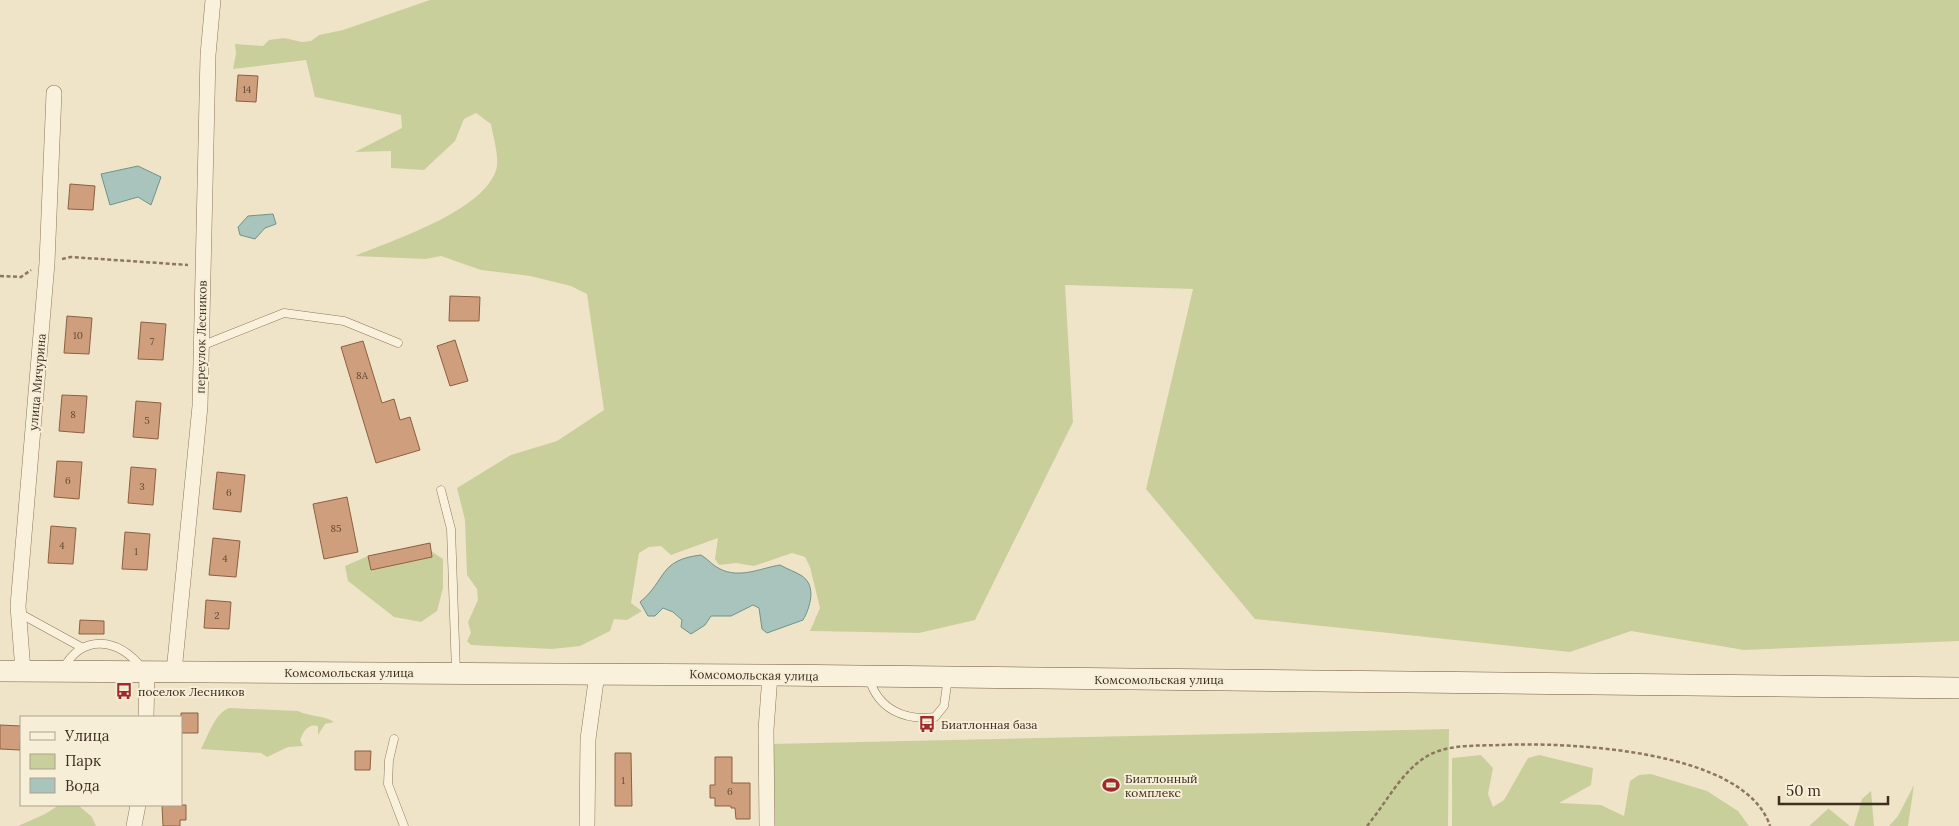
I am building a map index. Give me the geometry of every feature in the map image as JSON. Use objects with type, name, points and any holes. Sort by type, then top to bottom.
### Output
[{"type":"main road","name":"Комсомольская улица","points":[[0,671],[147,673],[456,672],[1959,688]]},
{"type":"street","name":"переулок Лесников","points":[[174,672],[200,406],[208,55],[213,0]]},
{"type":"street","name":"улица Мичурина","points":[[23,671],[19,613],[47,263],[54,93]]},
{"type":"street","points":[[146,716],[147,673]]},
{"type":"street","points":[[587,826],[588,739],[597,674]]},
{"type":"street","points":[[767,826],[766,730],[770,675]]},
{"type":"street","points":[[134,826],[138,806]]},
{"type":"lane","points":[[200,346],[284,313],[344,321],[398,343]]},
{"type":"lane","points":[[441,490],[451,529],[456,672]]},
{"type":"lane","points":[[19,613],[81,647]]},
{"type":"lane","points":[[62,671],[69,659],[81,647],[104,643],[135,658],[147,673]]},
{"type":"lane","points":[[868,676],[875,692],[886,707],[907,717],[927,718],[935,717],[944,706],[948,677]]},
{"type":"lane","points":[[394,739],[388,760],[388,784],[404,826]]},
{"type":"path","points":[[0,276],[21,277],[40,265],[71,257],[202,266]]},
{"type":"path","points":[[1368,826],[1404,776],[1415,764],[1429,755],[1439,751],[1474,746],[1532,744],[1586,746],[1644,754],[1700,769],[1726,781],[1752,798],[1768,818],[1770,826]]},
{"type":"green space","points":[[430,0],[1959,0],[1959,641],[1744,650],[1631,631],[1570,652],[1255,619],[1146,489],[1193,289],[1065,285],[1073,422],[975,620],[919,633],[810,631],[820,608],[810,567],[805,557],[792,553],[754,566],[736,563],[719,565],[715,559],[718,538],[671,555],[661,546],[649,547],[639,553],[631,603],[642,611],[627,620],[614,619],[610,631],[580,646],[552,649],[471,645],[467,641],[471,633],[468,622],[478,600],[477,589],[467,575],[465,520],[457,488],[511,455],[557,441],[604,410],[587,294],[571,286],[530,276],[481,270],[441,256],[426,259],[355,256],[433,224],[471,201],[486,187],[497,168],[497,155],[491,124],[476,113],[464,119],[455,141],[424,170],[391,168],[391,151],[355,152],[402,128],[401,115],[315,97],[306,60],[233,69],[236,54],[235,44],[263,46],[269,40],[284,38],[302,42],[311,41],[319,35],[343,30]]},
{"type":"green space","points":[[431,551],[443,559],[443,588],[437,611],[421,622],[394,617],[348,581],[345,566],[368,556],[371,570],[432,557]]},
{"type":"green space","points":[[229,708],[298,711],[334,722],[325,724],[318,735],[318,726],[309,727],[304,731],[300,740],[303,746],[288,747],[267,757],[261,753],[201,749],[216,720]]},
{"type":"green space","name":"Биатлонный комплекс","points":[[1449,729],[1448,826],[774,826],[771,744]]},
{"type":"green space","points":[[1481,755],[1493,768],[1488,794],[1493,807],[1504,800],[1528,758],[1539,755],[1593,768],[1591,785],[1559,803],[1601,805],[1624,816],[1630,781],[1639,775],[1651,774],[1707,791],[1738,811],[1749,826],[1452,826],[1452,758]]},
{"type":"green space","points":[[1914,785],[1908,826],[1889,826],[1898,816]]},
{"type":"green space","points":[[1871,791],[1874,826],[1854,826],[1862,799]]},
{"type":"green space","points":[[57,806],[79,806],[92,817],[96,826],[18,826],[45,814]]},
{"type":"green space","points":[[1829,809],[1850,826],[1809,826]]},
{"type":"water","points":[[138,166],[161,177],[151,205],[138,197],[110,205],[101,174]]},
{"type":"water","points":[[273,214],[276,224],[265,228],[255,239],[240,235],[238,227],[248,216]]},
{"type":"water","points":[[701,555],[717,568],[728,572],[743,573],[780,565],[802,576],[807,580],[811,591],[810,603],[803,620],[767,633],[762,629],[759,608],[753,605],[731,616],[711,616],[705,625],[691,634],[681,627],[682,620],[673,612],[663,608],[655,616],[648,616],[640,602],[649,594],[664,572],[677,561]]},
{"type":"building","points":[[238,75],[258,76],[256,102],[236,101]]},
{"type":"building","points":[[70,184],[95,186],[93,210],[68,209]]},
{"type":"building","points":[[450,296],[480,297],[479,321],[449,321]]},
{"type":"building","points":[[67,316],[92,318],[89,354],[64,353]]},
{"type":"building","points":[[141,322],[166,324],[163,360],[138,359]]},
{"type":"building","points":[[455,340],[468,381],[450,386],[437,346]]},
{"type":"building","points":[[363,341],[382,403],[394,399],[400,420],[410,417],[420,450],[376,463],[341,347]]},
{"type":"building","points":[[62,395],[87,396],[84,433],[59,431]]},
{"type":"building","points":[[136,401],[161,403],[158,439],[133,437]]},
{"type":"building","points":[[57,461],[82,462],[79,499],[54,497]]},
{"type":"building","points":[[131,467],[156,469],[153,505],[128,503]]},
{"type":"building","points":[[217,472],[245,475],[241,512],[213,509]]},
{"type":"building","points":[[347,497],[358,552],[324,559],[313,504]]},
{"type":"building","points":[[51,526],[76,528],[73,564],[48,563]]},
{"type":"building","points":[[125,532],[150,534],[147,570],[122,569]]},
{"type":"building","points":[[213,538],[240,541],[236,577],[209,575]]},
{"type":"building","points":[[430,543],[432,557],[371,570],[368,556]]},
{"type":"building","points":[[206,600],[231,602],[229,629],[204,628]]},
{"type":"building","points":[[80,620],[104,621],[104,634],[79,634]]},
{"type":"building","points":[[181,713],[198,713],[198,733],[182,733]]},
{"type":"building","points":[[0,725],[20,726],[20,750],[0,749]]},
{"type":"building","points":[[355,751],[371,751],[370,770],[355,770]]},
{"type":"building","points":[[615,753],[631,753],[632,806],[615,806]]},
{"type":"building","points":[[715,757],[732,757],[732,783],[750,783],[750,819],[736,819],[735,808],[731,808],[731,806],[715,806],[715,798],[710,798],[710,785],[715,785]]},
{"type":"building","points":[[186,805],[186,820],[180,820],[180,826],[163,826],[162,806]]},
{"type":"place","name":"поселок Лесников","points":[[124,691]]},
{"type":"place","name":"Биатлонная база","points":[[927,724]]},
{"type":"place","name":"Биатлонный комплекс","points":[[1111,785]]}]
